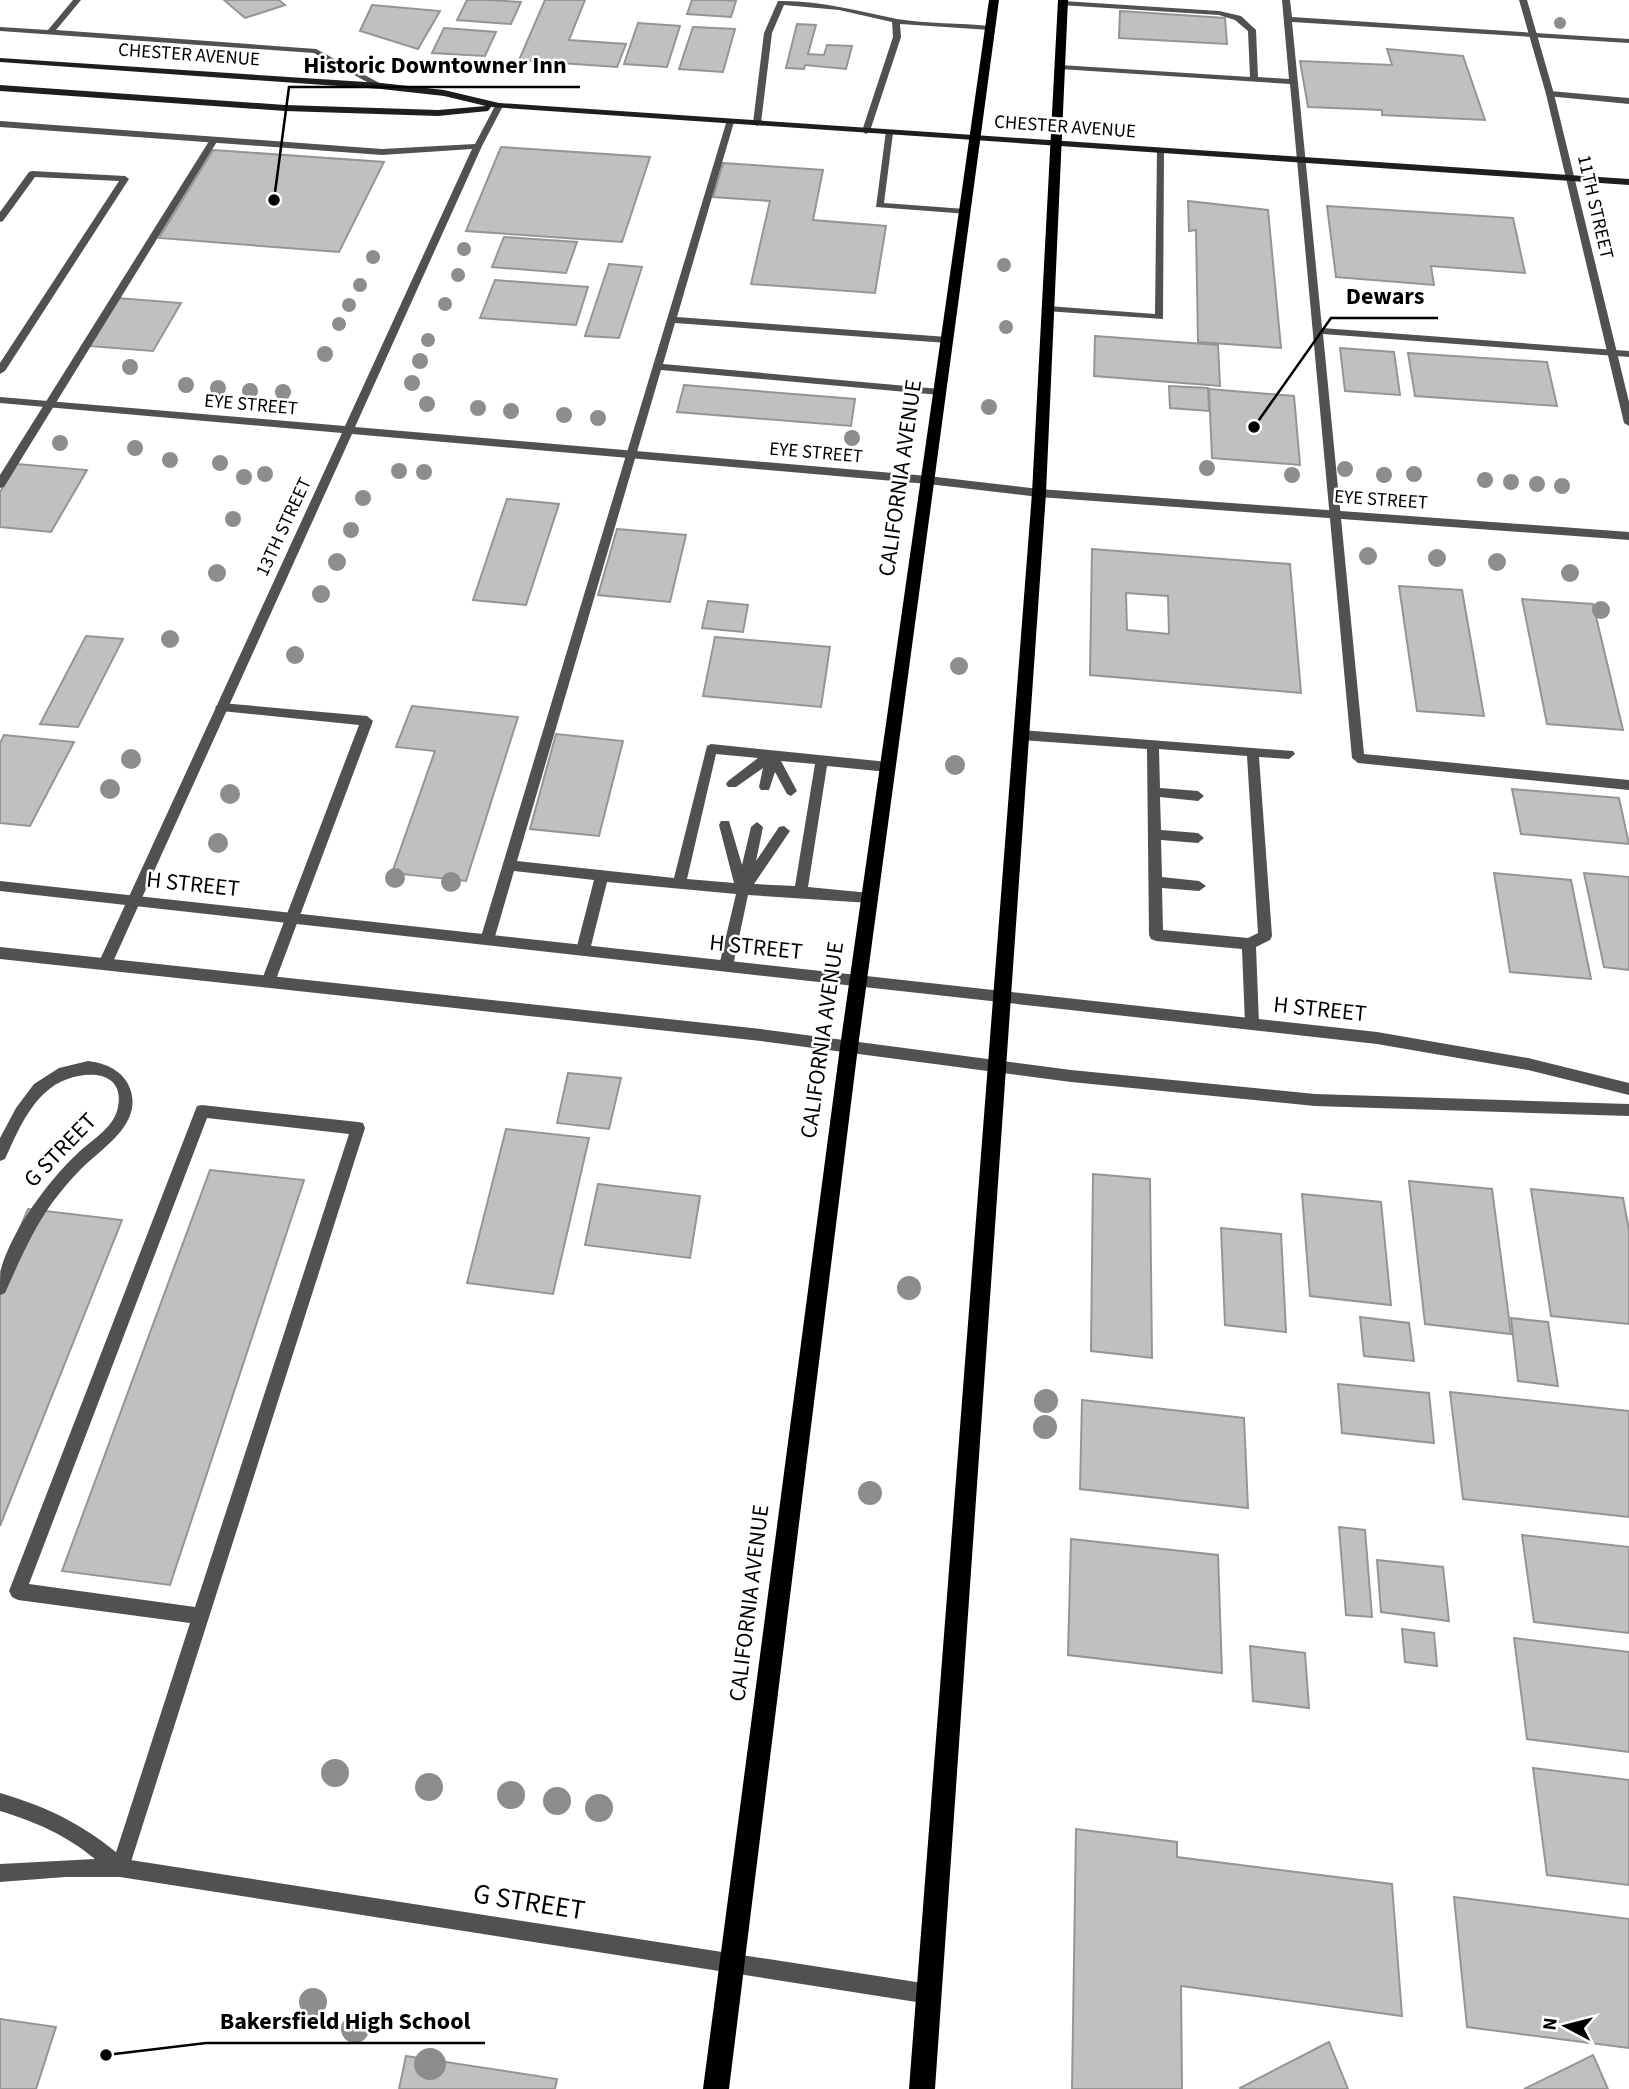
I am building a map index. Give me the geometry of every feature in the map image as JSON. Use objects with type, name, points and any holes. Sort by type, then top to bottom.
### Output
[{"type":"main road","name":"CALIFORNIA AVENUE","points":[[716,2089],[849,1046],[994,0]]},
{"type":"main road","points":[[922,2089],[1039,493],[1063,2]]},
{"type":"main road","name":"CHESTER AVENUE","points":[[0,60],[381,86],[444,93],[499,106],[1629,182]]},
{"type":"main road","name":"CHESTER AVENUE","points":[[0,88],[327,109],[439,113],[499,106]]},
{"type":"street","points":[[51,32],[77,0]]},
{"type":"street","points":[[863,12],[865,0]]},
{"type":"street","points":[[1286,0],[1357,758],[1629,785]]},
{"type":"street","name":"11TH STREET","points":[[1523,0],[1550,94],[1629,424]]},
{"type":"street","points":[[1063,2],[1219,13],[1238,18],[1252,30],[1254,80]]},
{"type":"street","points":[[757,124],[768,33],[781,3],[816,4],[896,21],[990,28]]},
{"type":"street","points":[[1288,19],[1629,41]]},
{"type":"street","points":[[866,131],[897,37],[896,21]]},
{"type":"street","points":[[0,29],[316,51],[381,86]]},
{"type":"street","points":[[1060,67],[1294,82]]},
{"type":"street","points":[[1550,94],[1629,100]]},
{"type":"street","name":"13TH STREET","points":[[105,964],[347,431],[499,106]]},
{"type":"street","points":[[488,940],[634,455],[730,122]]},
{"type":"street","points":[[0,124],[382,152],[478,146]]},
{"type":"street","points":[[889,133],[878,205],[965,212]]},
{"type":"street","points":[[0,484],[214,140]]},
{"type":"street","points":[[1048,309],[1160,317],[1160,151]]},
{"type":"street","points":[[0,219],[32,174],[125,179],[0,371]]},
{"type":"street","points":[[673,320],[947,340]]},
{"type":"street","points":[[1317,331],[1629,354]]},
{"type":"street","points":[[659,368],[940,392]]},
{"type":"street","name":"EYE STREET","points":[[0,400],[928,480],[1039,493],[1629,536]]},
{"type":"street","points":[[221,707],[367,721],[268,982]]},
{"type":"street","points":[[1021,735],[1289,754]]},
{"type":"street","points":[[1153,745],[1156,935],[1249,944],[1265,936],[1255,891],[1251,800],[1253,752]]},
{"type":"street","points":[[679,884],[711,749],[888,766]]},
{"type":"street","points":[[733,784],[772,755]]},
{"type":"street","points":[[765,787],[772,755]]},
{"type":"street","points":[[772,755],[791,791]]},
{"type":"street","points":[[801,890],[822,760]]},
{"type":"street","points":[[1154,792],[1198,796]]},
{"type":"street","points":[[725,825],[742,891]]},
{"type":"street","points":[[726,967],[757,827]]},
{"type":"street","points":[[742,891],[783,831]]},
{"type":"street","points":[[1153,834],[1198,838]]},
{"type":"street","points":[[510,865],[742,891],[801,890],[870,898]]},
{"type":"street","points":[[583,950],[602,876]]},
{"type":"street","points":[[1155,882],[1199,886]]},
{"type":"street","name":"H STREET","points":[[0,886],[1252,1024],[1452,1049],[1629,1089]]},
{"type":"street","points":[[1249,944],[1252,1024]]},
{"type":"street","points":[[0,953],[1315,1100],[1629,1110]]},
{"type":"street","name":"G STREET","points":[[0,1154],[30,1097],[60,1074],[92,1068],[106,1071],[117,1079],[125,1090],[125,1106],[120,1122],[109,1136],[64,1174],[40,1205],[26,1227],[0,1288]]},
{"type":"street","points":[[0,1802],[48,1816],[87,1838],[120,1868],[358,1128],[202,1111],[18,1591],[201,1616]]},
{"type":"street","name":"G STREET","points":[[0,1873],[65,1868],[120,1868],[929,1994]]},
{"type":"building","points":[[224,0],[279,0],[285,5],[245,18]]},
{"type":"building","points":[[467,0],[521,2],[511,24],[457,20]]},
{"type":"building","points":[[545,0],[585,0],[569,40],[626,44],[617,67],[519,60]]},
{"type":"building","points":[[692,0],[736,1],[731,17],[687,14]]},
{"type":"building","points":[[372,5],[440,11],[418,49],[360,31]]},
{"type":"building","points":[[1120,11],[1225,18],[1227,44],[1119,38]]},
{"type":"building","points":[[638,23],[680,26],[667,67],[624,64]]},
{"type":"building","points":[[797,24],[816,25],[808,54],[824,55],[827,45],[852,46],[846,69],[805,65],[804,69],[786,68]]},
{"type":"building","points":[[693,27],[735,29],[723,72],[679,69]]},
{"type":"building","points":[[444,28],[496,32],[485,56],[432,53]]},
{"type":"building","points":[[1387,49],[1463,56],[1485,120],[1382,115],[1382,110],[1308,107],[1300,61],[1392,65]]},
{"type":"building","points":[[501,147],[650,157],[622,242],[466,231]]},
{"type":"building","points":[[213,150],[384,162],[339,252],[159,238]]},
{"type":"building","points":[[723,163],[823,170],[813,220],[886,226],[875,293],[751,284],[770,201],[713,197]]},
{"type":"building","points":[[1188,201],[1268,210],[1281,348],[1198,342],[1196,230],[1189,231]]},
{"type":"building","points":[[1327,206],[1513,218],[1525,273],[1431,266],[1434,285],[1336,277]]},
{"type":"building","points":[[504,237],[577,242],[566,273],[492,267]]},
{"type":"building","points":[[609,264],[642,267],[619,338],[585,336]]},
{"type":"building","points":[[495,280],[588,287],[576,325],[480,318]]},
{"type":"building","points":[[117,298],[181,303],[153,351],[88,346]]},
{"type":"building","points":[[1095,336],[1218,345],[1220,386],[1094,376]]},
{"type":"building","points":[[1340,348],[1394,352],[1400,395],[1345,391]]},
{"type":"building","points":[[1408,353],[1547,362],[1557,406],[1415,396]]},
{"type":"building","points":[[684,385],[855,399],[851,426],[677,412]]},
{"type":"building","points":[[1169,386],[1208,388],[1209,411],[1170,408]]},
{"type":"building","points":[[1209,389],[1294,396],[1300,465],[1212,458]]},
{"type":"building","points":[[17,464],[87,470],[51,532],[0,527],[0,492]]},
{"type":"building","points":[[507,499],[559,504],[526,605],[473,600]]},
{"type":"building","points":[[617,529],[686,535],[670,602],[598,595]]},
{"type":"building","points":[[1092,549],[1290,564],[1301,693],[1090,675]],"holes":[[[1126,593],[1168,596],[1169,634],[1127,630]]]},
{"type":"building","points":[[1399,586],[1462,590],[1484,716],[1417,711]]},
{"type":"building","points":[[1522,599],[1593,604],[1623,730],[1547,724]]},
{"type":"building","points":[[708,601],[748,605],[743,632],[702,628]]},
{"type":"building","points":[[86,636],[123,639],[78,727],[40,724]]},
{"type":"building","points":[[715,637],[830,647],[821,707],[703,696]]},
{"type":"building","points":[[412,706],[518,717],[466,881],[392,873],[435,751],[396,747]]},
{"type":"building","points":[[556,734],[623,741],[599,836],[530,829]]},
{"type":"building","points":[[4,735],[74,742],[30,826],[0,823],[0,743]]},
{"type":"building","points":[[1512,789],[1619,798],[1629,844],[1521,834]]},
{"type":"building","points":[[1494,873],[1571,880],[1591,979],[1510,972]]},
{"type":"building","points":[[1584,873],[1629,877],[1629,970],[1604,967]]},
{"type":"building","points":[[568,1073],[621,1078],[609,1129],[557,1123]]},
{"type":"building","points":[[506,1129],[589,1138],[553,1294],[467,1283]]},
{"type":"building","points":[[210,1170],[304,1180],[170,1585],[62,1571]]},
{"type":"building","points":[[1093,1174],[1150,1179],[1152,1358],[1091,1351]]},
{"type":"building","points":[[1409,1181],[1492,1189],[1511,1334],[1425,1324]]},
{"type":"building","points":[[598,1184],[700,1196],[690,1258],[585,1245]]},
{"type":"building","points":[[1531,1189],[1623,1198],[1629,1230],[1629,1324],[1551,1316]]},
{"type":"building","points":[[1302,1194],[1381,1202],[1391,1305],[1310,1296]]},
{"type":"building","points":[[28,1209],[122,1220],[0,1526],[0,1274]]},
{"type":"building","points":[[1221,1228],[1281,1234],[1286,1332],[1225,1325]]},
{"type":"building","points":[[1360,1317],[1409,1323],[1414,1361],[1364,1356]]},
{"type":"building","points":[[1511,1318],[1548,1322],[1558,1386],[1518,1381]]},
{"type":"building","points":[[1338,1384],[1429,1393],[1434,1443],[1342,1433]]},
{"type":"building","points":[[1450,1392],[1629,1411],[1629,1517],[1463,1499]]},
{"type":"building","points":[[1082,1400],[1244,1418],[1248,1508],[1080,1489]]},
{"type":"building","points":[[1339,1527],[1365,1530],[1372,1617],[1346,1615]]},
{"type":"building","points":[[1522,1535],[1629,1547],[1629,1633],[1534,1622]]},
{"type":"building","points":[[1071,1539],[1218,1555],[1222,1673],[1068,1655]]},
{"type":"building","points":[[1377,1560],[1443,1567],[1449,1621],[1381,1612]]},
{"type":"building","points":[[1402,1629],[1434,1633],[1437,1666],[1405,1662]]},
{"type":"building","points":[[1514,1638],[1629,1652],[1629,1752],[1527,1739]]},
{"type":"building","points":[[1250,1646],[1305,1653],[1309,1708],[1253,1701]]},
{"type":"building","points":[[1533,1768],[1629,1780],[1629,1885],[1547,1875]]},
{"type":"building","points":[[1076,1829],[1177,1842],[1177,1857],[1392,1884],[1402,2016],[1181,1986],[1182,2089],[1072,2089]]},
{"type":"building","points":[[1454,1897],[1629,1919],[1629,2048],[1467,2027]]},
{"type":"building","points":[[0,2019],[56,2027],[36,2089],[0,2089]]},
{"type":"building","points":[[1329,2042],[1348,2089],[1240,2088]]},
{"type":"building","points":[[1593,2055],[1608,2089],[1524,2089]]},
{"type":"building","points":[[406,2056],[557,2079],[555,2089],[399,2089]]},
{"type":"place","name":"Historic Downtowner Inn","points":[[274,200]]},
{"type":"place","name":"Dewars","points":[[1254,427]]},
{"type":"place","name":"Bakersfield High School","points":[[106,2055]]}]
